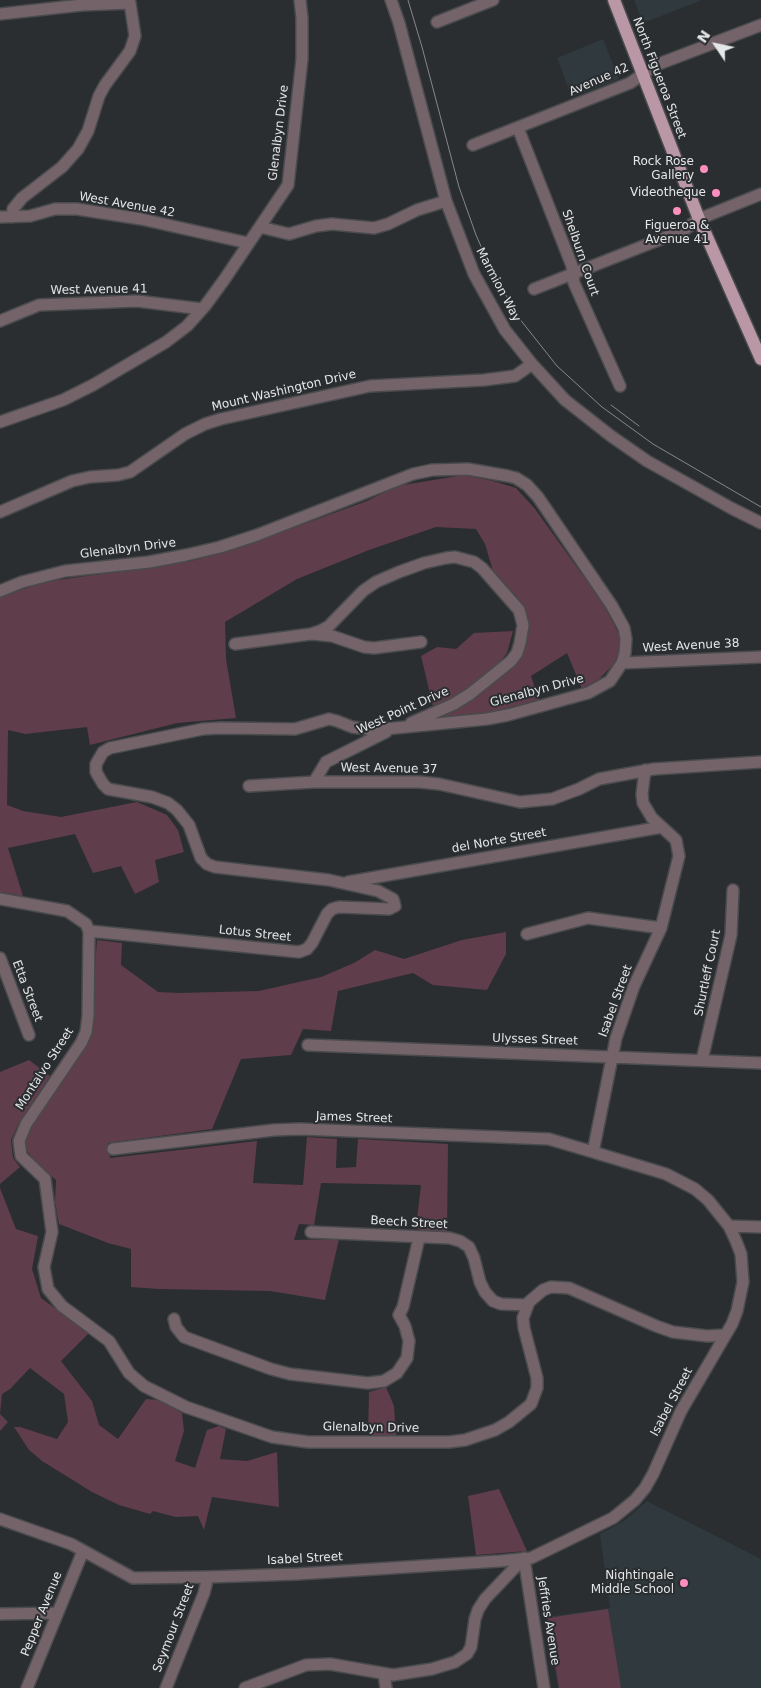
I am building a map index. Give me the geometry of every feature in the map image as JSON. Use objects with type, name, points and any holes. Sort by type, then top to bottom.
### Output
[{"type":"main road","name":"North Figueroa Street","points":[[614,0],[699,220],[761,359]]},
{"type":"street","name":"Glenalbyn Drive","points":[[0,422],[63,400],[93,386],[180,333],[202,309],[224,280],[288,185],[302,59],[300,0]]},
{"type":"street","name":"Marmion Way","points":[[391,0],[446,201],[467,259],[505,330],[532,364],[565,400],[611,436],[672,476],[761,523]]},
{"type":"street","points":[[437,22],[492,0]]},
{"type":"street","points":[[0,14],[82,4],[130,3],[135,36],[130,51],[99,96],[84,140],[78,149],[62,167],[22,198],[13,209],[12,217]]},
{"type":"street","name":"Avenue 42","points":[[473,145],[630,83],[656,65],[761,25]]},
{"type":"street","name":"Shelburn Court","points":[[518,128],[572,266],[574,283],[620,386]]},
{"type":"street","points":[[534,290],[681,231],[699,220],[761,194]]},
{"type":"street","points":[[260,227],[289,234],[316,226],[332,224],[374,228],[388,224],[417,210],[446,201]]},
{"type":"street","name":"West Avenue 42","points":[[0,217],[30,216],[54,209],[77,209],[141,219],[248,243]]},
{"type":"street","name":"West Avenue 41","points":[[0,321],[39,306],[137,301],[202,309]]},
{"type":"street","name":"Mount Washington Drive","points":[[0,512],[72,481],[130,472],[185,434],[205,424],[221,419],[370,386],[484,380],[515,376],[532,364]]},
{"type":"street","name":"Glenalbyn Drive","points":[[0,591],[22,582],[65,571],[149,562],[220,547],[257,535],[413,474],[452,468],[468,469],[516,478],[526,484],[538,497],[620,618],[626,640],[622,662],[610,681],[588,693],[508,716],[364,730],[329,719],[295,729],[203,729],[110,748],[103,752],[96,764],[96,772],[99,779],[108,789],[152,797],[168,803],[177,810],[189,825],[201,858],[207,864],[215,867],[329,880],[385,894],[393,899],[395,906]]},
{"type":"street","name":"West Point Drive","points":[[235,644],[311,634],[320,631],[329,626],[363,591],[376,582],[424,563],[455,557],[465,558],[482,568],[516,606],[522,617],[523,625],[517,653],[511,661],[470,694],[454,704],[409,724],[395,728],[326,762],[314,782]]},
{"type":"street","points":[[311,634],[332,636],[364,647],[374,648],[421,642]]},
{"type":"street","name":"West Avenue 38","points":[[622,662],[761,657]]},
{"type":"street","name":"West Avenue 37","points":[[249,786],[314,782],[419,782],[439,784],[520,802],[552,799],[599,779],[646,770],[761,762]]},
{"type":"street","name":"Isabel Street","points":[[0,1519],[63,1542],[133,1578],[208,1577],[298,1574],[532,1558],[613,1518],[635,1500],[653,1474],[681,1411],[738,1311],[743,1282],[740,1254],[729,1226],[708,1200],[682,1181],[666,1174],[593,1152],[612,1056],[624,1012],[661,928],[679,856],[676,840],[652,818],[643,803],[642,794],[646,770]]},
{"type":"street","name":"del Norte Street","points":[[342,883],[662,827]]},
{"type":"street","name":"Shurtleff Court","points":[[702,1060],[731,935],[733,890]]},
{"type":"street","points":[[0,899],[67,911],[86,924],[89,932]]},
{"type":"street","name":"Lotus Street","points":[[89,932],[299,952],[307,949],[312,943],[327,914],[332,909],[339,907],[389,909],[395,906]]},
{"type":"street","points":[[527,934],[588,918],[661,928]]},
{"type":"street","name":"Montalvo Street","points":[[45,1179],[21,1156],[19,1141],[26,1124],[81,1043],[86,1032],[88,1016],[89,932]]},
{"type":"street","name":"Etta Street","points":[[0,958],[29,1035]]},
{"type":"street","name":"Ulysses Street","points":[[308,1045],[761,1063]]},
{"type":"street","name":"James Street","points":[[113,1148],[274,1130],[300,1129],[549,1139],[593,1152]]},
{"type":"street","name":"Glenalbyn Drive","points":[[45,1179],[52,1232],[44,1267],[48,1289],[62,1306],[109,1341],[129,1373],[144,1386],[186,1407],[272,1437],[308,1442],[437,1443],[464,1440],[495,1430],[524,1411],[531,1404],[537,1388],[538,1378],[524,1328],[523,1318],[528,1305]]},
{"type":"street","points":[[729,1226],[761,1227]]},
{"type":"street","name":"Beech Street","points":[[311,1232],[449,1238],[460,1241],[469,1247],[480,1282],[493,1300],[502,1304],[528,1305]]},
{"type":"street","points":[[174,1319],[176,1326],[184,1337],[271,1369],[290,1374],[368,1383],[384,1381],[398,1373],[407,1358],[409,1340],[399,1315],[403,1307],[420,1238]]},
{"type":"street","points":[[528,1305],[535,1295],[543,1290],[561,1286],[673,1332],[707,1336],[725,1335]]},
{"type":"street","name":"Pepper Avenue","points":[[27,1688],[83,1552]]},
{"type":"street","points":[[245,1688],[306,1665],[344,1665],[384,1674],[406,1674],[432,1669],[461,1659],[471,1647],[478,1610],[485,1599],[524,1558]]},
{"type":"street","name":"Jeffries Avenue","points":[[524,1558],[544,1688]]},
{"type":"street","name":"Seymour Street","points":[[166,1688],[204,1593],[208,1577]]},
{"type":"street","points":[[0,1614],[57,1613]]},
{"type":"street","points":[[384,1674],[386,1688]]},
{"type":"shaded area","points":[[634,0],[700,0],[700,1],[643,23]]},
{"type":"shaded area","points":[[603,39],[619,79],[572,97],[557,58]]},
{"type":"shaded area","points":[[464,475],[516,488],[535,509],[604,605],[620,636],[619,652],[614,664],[599,679],[582,689],[567,653],[531,676],[539,700],[488,713],[435,718],[467,704],[503,675],[519,656],[527,638],[526,615],[517,597],[493,571],[485,544],[476,529],[436,527],[369,550],[297,579],[225,622],[226,659],[236,718],[177,723],[90,745],[87,727],[25,734],[8,730],[7,805],[23,811],[61,817],[137,802],[167,815],[178,830],[184,852],[155,860],[159,882],[135,894],[121,866],[93,873],[75,834],[8,848],[23,896],[0,892],[0,597],[44,582],[191,561],[235,549],[367,501],[397,486]]},
{"type":"shaded area","points":[[513,631],[507,653],[492,672],[457,696],[433,706],[421,656],[437,647],[456,649],[474,633]]},
{"type":"shaded area","points":[[506,932],[506,954],[487,990],[433,985],[413,973],[338,991],[331,1031],[303,1029],[291,1055],[241,1059],[212,1129],[108,1143],[110,1158],[257,1141],[253,1183],[303,1185],[307,1137],[337,1139],[336,1168],[356,1167],[358,1139],[448,1144],[447,1233],[426,1234],[416,1227],[421,1185],[321,1183],[314,1225],[299,1224],[294,1240],[339,1239],[325,1300],[270,1291],[131,1287],[131,1249],[108,1243],[59,1224],[55,1202],[56,1180],[40,1167],[26,1150],[25,1136],[91,1020],[97,940],[122,943],[121,965],[158,992],[179,993],[259,991],[321,977],[354,963],[375,950],[404,959],[462,940]]},
{"type":"shaded area","points":[[29,1060],[50,1076],[19,1123],[11,1140],[13,1158],[20,1167],[0,1184],[0,1072]]},
{"type":"shaded area","points":[[0,1188],[16,1229],[38,1236],[32,1269],[41,1298],[89,1333],[61,1361],[92,1401],[99,1425],[118,1439],[146,1399],[160,1400],[182,1413],[184,1431],[175,1461],[195,1468],[207,1430],[219,1426],[226,1429],[220,1459],[247,1461],[277,1452],[279,1507],[212,1497],[204,1530],[198,1516],[176,1517],[153,1511],[150,1514],[119,1505],[92,1492],[42,1461],[29,1450],[14,1427],[20,1427],[57,1439],[68,1422],[64,1394],[30,1368],[10,1389],[2,1394],[0,1414]]},
{"type":"shaded area","points":[[386,1387],[394,1406],[396,1436],[368,1435],[369,1392]]},
{"type":"shaded area","points":[[0,1414],[8,1422],[0,1431]]},
{"type":"shaded area","points":[[499,1489],[527,1551],[476,1555],[468,1496]]},
{"type":"shaded area","name":"Nightingale Middle School","points":[[647,1501],[761,1559],[761,1688],[558,1688],[546,1617],[610,1608],[600,1534],[624,1521]]},
{"type":"shaded area","points":[[608,1609],[621,1688],[559,1688],[548,1618]]},
{"type":"tram line","points":[[408,0],[459,187],[476,235],[491,269],[519,318],[557,366],[602,407],[653,444],[761,507]]},
{"type":"tram line","points":[[611,405],[639,426]]},
{"type":"place","name":"Rock Rose Gallery","points":[[704,169]]},
{"type":"place","name":"Videotheque","points":[[716,193]]},
{"type":"place","name":"Figueroa & Avenue 41","points":[[677,211]]},
{"type":"place","name":"Nightingale Middle School","points":[[684,1583]]}]
